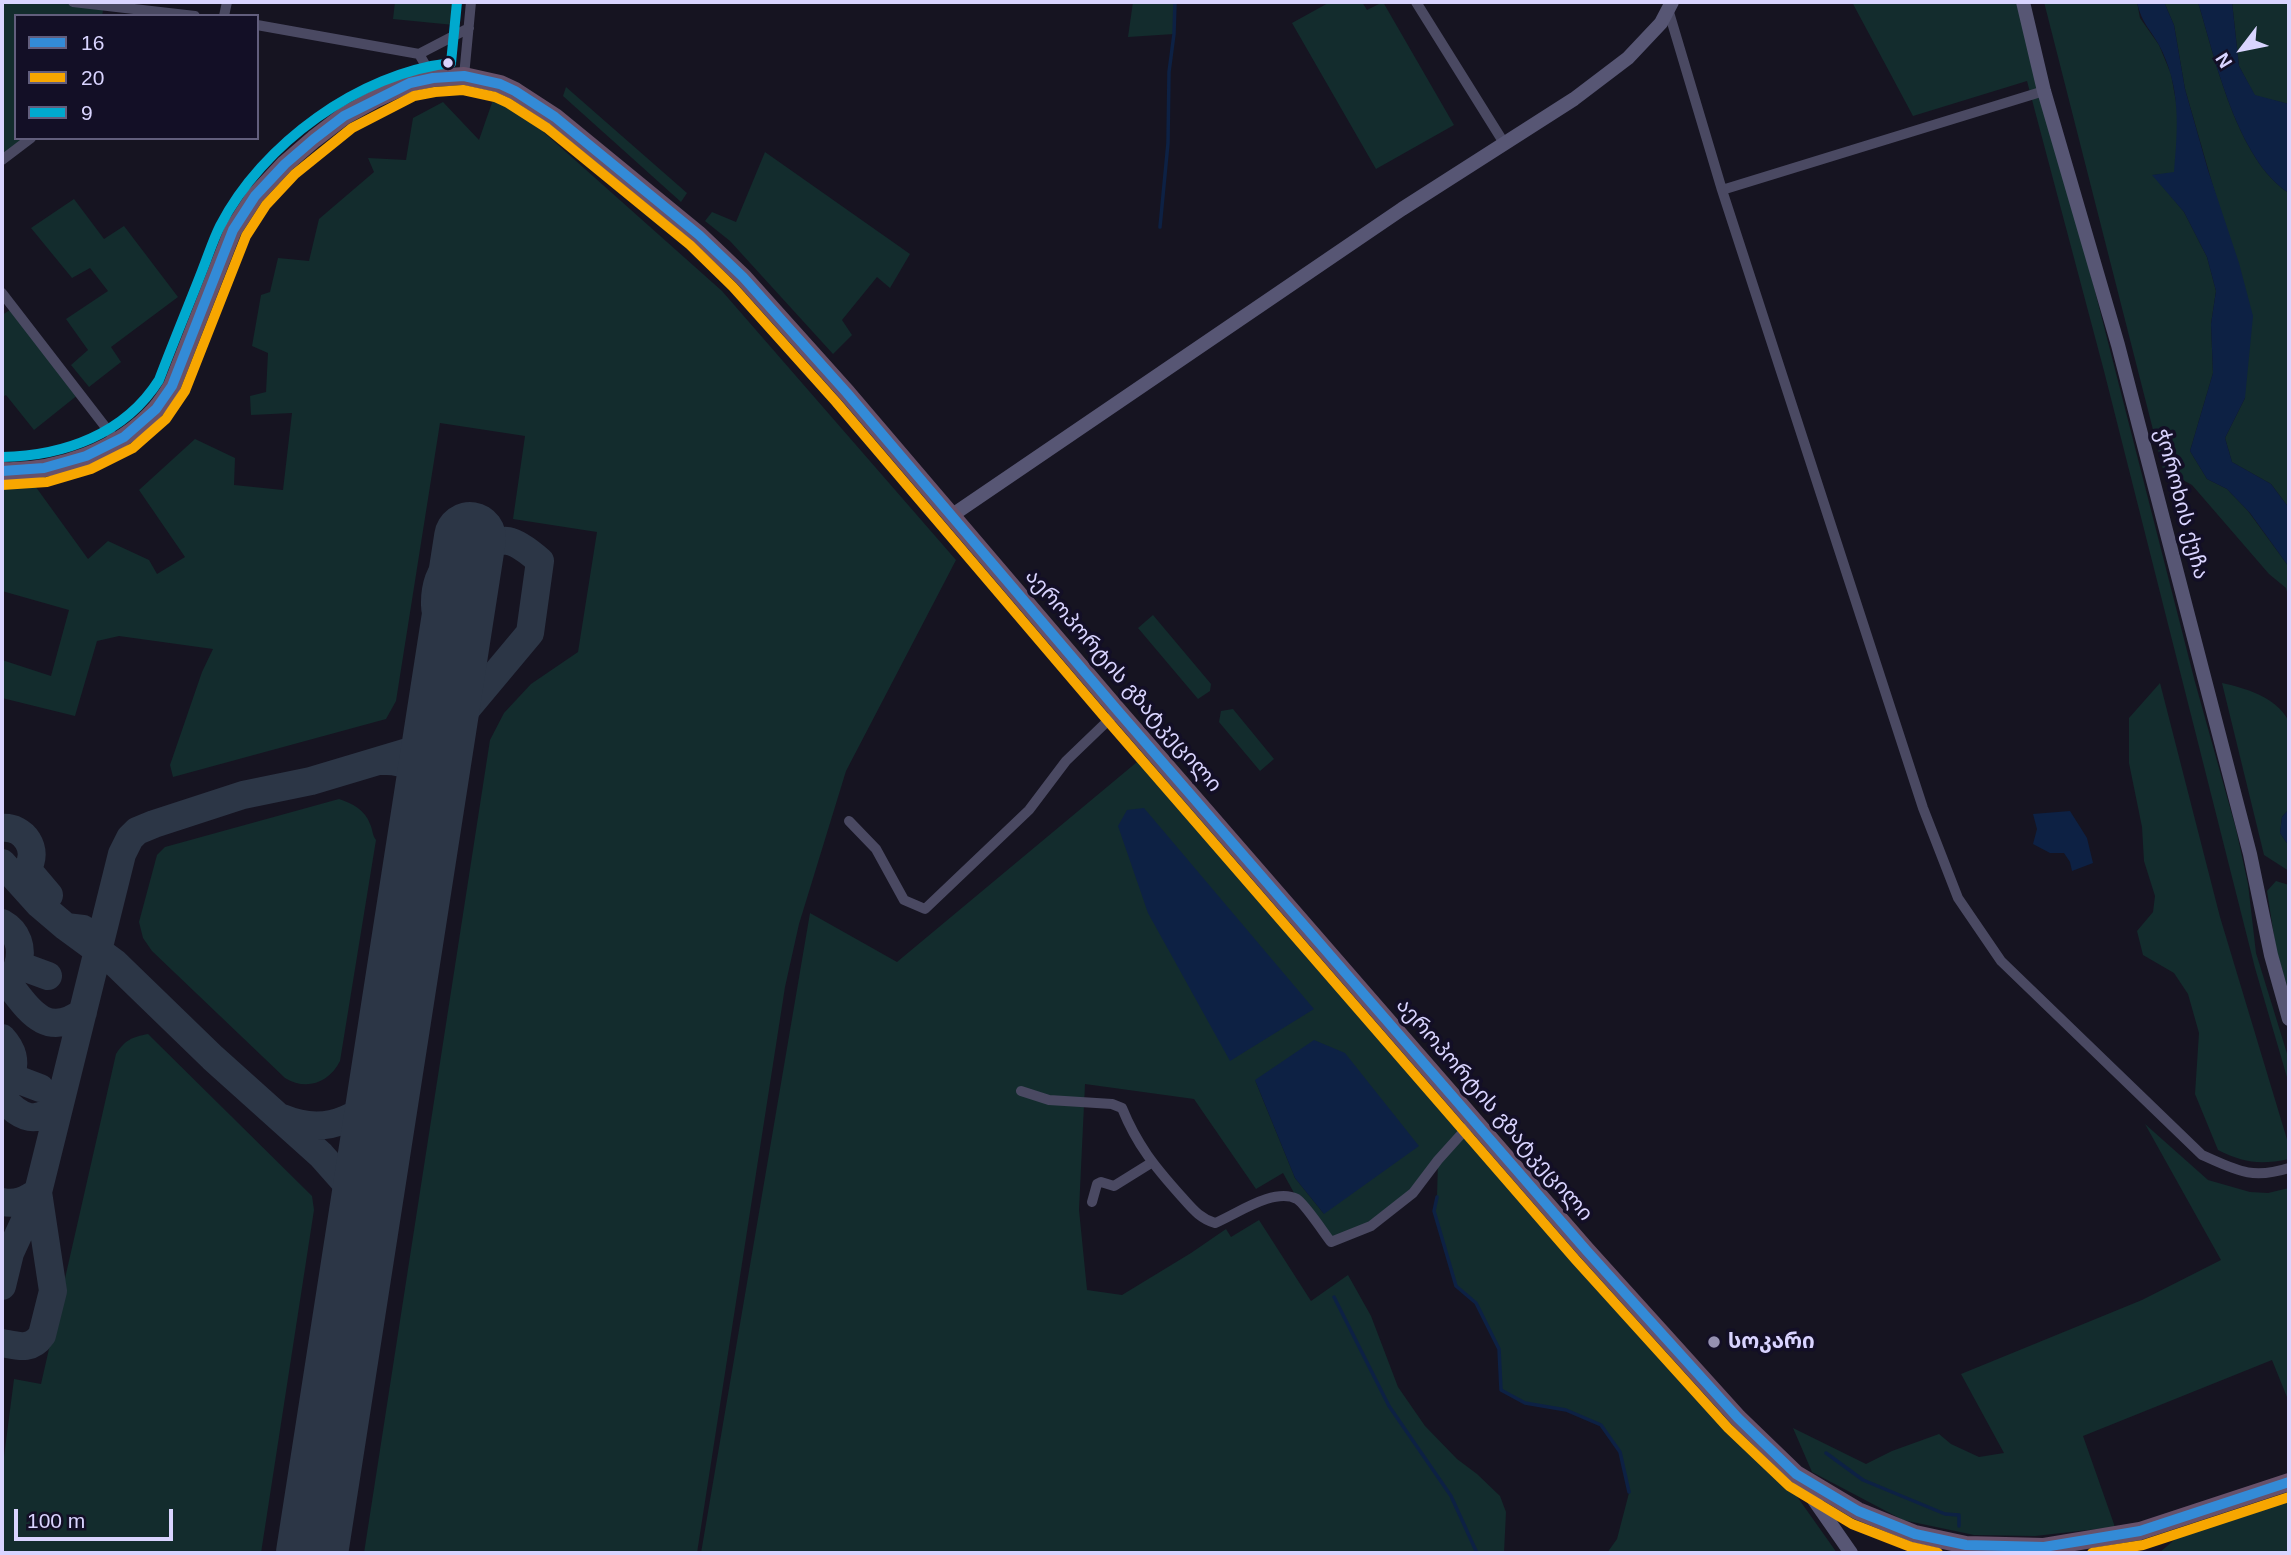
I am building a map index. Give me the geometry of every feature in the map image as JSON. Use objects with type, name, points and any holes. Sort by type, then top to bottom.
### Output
[{"type":"highway","name":"აეროპორტის გზატკეცილი","points":[[2,471],[25,472],[98,452],[117,442],[157,409],[172,386],[233,230],[255,197],[285,164],[344,116],[398,89],[433,78],[464,76],[508,87],[555,117],[699,235],[743,276],[1586,1250],[1738,1418],[1796,1474],[1858,1511],[1915,1534],[1966,1545],[2044,1547],[2140,1531],[2289,1482]]},
{"type":"street","points":[[73,2],[178,14]]},
{"type":"street","points":[[464,76],[471,2]]},
{"type":"street","points":[[1416,2],[1504,143]]},
{"type":"street","name":"ჭოროხის ქუჩა","points":[[2023,2],[2044,91],[2118,345],[2289,1019]]},
{"type":"street","points":[[951,516],[1504,143],[1574,99],[1628,58],[1661,23],[1669,4]]},
{"type":"street","points":[[1669,4],[1722,190],[1919,795],[1958,898],[2001,961],[2202,1155],[2244,1173],[2274,1173],[2289,1168]]},
{"type":"street","points":[[259,25],[419,54],[469,28]]},
{"type":"street","points":[[419,54],[433,78]]},
{"type":"street","points":[[1722,190],[2044,91]]},
{"type":"street","points":[[2,160],[28,140]]},
{"type":"street","points":[[2,293],[117,442]]},
{"type":"street","points":[[849,821],[876,849],[904,900],[925,909],[1029,810],[1066,761],[1118,711]]},
{"type":"street","points":[[1021,1091],[1049,1100],[1112,1104],[1122,1108],[1130,1129],[1151,1163],[1202,1219],[1215,1223],[1266,1198],[1279,1195],[1298,1200],[1331,1242],[1371,1226],[1413,1193],[1474,1120]]},
{"type":"street","points":[[1092,1202],[1097,1184],[1101,1182],[1114,1186],[1151,1163]]},
{"type":"street","points":[[1796,1474],[1851,1553]]},
{"type":"green space","points":[[2,2],[75,2],[104,5],[102,14],[14,14],[14,140],[28,140],[2,160]]},
{"type":"green space","points":[[395,2],[457,2],[454,25],[393,19]]},
{"type":"green space","points":[[1133,2],[1175,2],[1174,34],[1128,37]]},
{"type":"green space","points":[[1330,2],[1362,2],[1367,10],[1383,2],[1454,125],[1376,169],[1292,23]]},
{"type":"green space","points":[[1852,2],[2021,2],[2195,682],[2236,829],[2248,884],[2256,953],[2289,1060],[2289,1084],[2255,968],[2104,371],[2027,81],[1913,116]]},
{"type":"green space","points":[[2044,2],[2137,2],[2140,18],[2159,45],[2171,74],[2179,118],[2175,173],[2153,175],[2184,212],[2207,257],[2216,291],[2211,324],[2213,373],[2190,451],[2207,479],[2227,489],[2248,511],[2289,567],[2289,600],[2286,588],[2269,574],[2192,485],[2163,469]]},
{"type":"green space","points":[[2164,2],[2198,2],[2230,106],[2242,133],[2271,178],[2289,193],[2289,508],[2271,484],[2232,462],[2225,438],[2245,398],[2219,207],[2185,89],[2174,25]]},
{"type":"green space","points":[[2232,2],[2289,2],[2289,104],[2255,96],[2239,66]]},
{"type":"green space","points":[[566,87],[687,193],[681,202],[563,96]]},
{"type":"green space","points":[[494,97],[530,120],[722,291],[956,560],[846,771],[799,924],[785,987],[697,1553],[364,1553],[490,740],[504,713],[531,684],[578,652],[597,532],[513,519],[525,436],[440,423],[396,701],[386,719],[173,777],[170,765],[202,672],[213,649],[119,636],[97,641],[75,716],[2,698],[2,660],[51,676],[69,610],[2,591],[2,471],[25,472],[88,559],[108,541],[149,560],[157,574],[185,557],[139,490],[195,439],[235,458],[234,485],[283,490],[292,413],[251,415],[250,396],[266,392],[268,353],[252,346],[261,295],[270,292],[278,258],[309,261],[319,219],[374,172],[368,158],[406,160],[413,118],[443,102],[479,140]]},
{"type":"green space","points":[[765,152],[910,254],[890,288],[877,277],[842,320],[852,335],[833,354],[730,241],[705,221],[712,212],[736,222]]},
{"type":"green space","points":[[74,199],[104,239],[124,226],[178,297],[111,347],[121,362],[89,387],[71,365],[88,350],[66,319],[108,291],[90,268],[72,278],[31,228]]},
{"type":"green space","points":[[13,308],[79,394],[34,430],[6,395],[2,397],[2,315]]},
{"type":"green space","points":[[1153,615],[1211,684],[1210,691],[1198,699],[1138,628]]},
{"type":"green space","points":[[2160,683],[2220,917],[2289,1146],[2289,1159],[2252,1162],[2218,1150],[2195,1094],[2199,1033],[2188,994],[2174,973],[2143,955],[2137,931],[2153,912],[2155,896],[2144,861],[2142,827],[2129,763],[2129,718]]},
{"type":"green space","points":[[2222,683],[2250,691],[2268,700],[2283,712],[2288,720],[2289,809],[2282,817],[2280,833],[2289,846],[2289,871],[2264,855]]},
{"type":"green space","points":[[1233,709],[1274,759],[1260,771],[1219,722],[1221,711]]},
{"type":"green space","points":[[1137,762],[1167,780],[1411,1066],[1705,1399],[1779,1471],[1837,1553],[1607,1553],[1617,1539],[1629,1493],[1620,1452],[1601,1425],[1566,1410],[1525,1403],[1501,1390],[1499,1349],[1476,1303],[1456,1286],[1434,1211],[1438,1161],[1413,1193],[1371,1226],[1331,1242],[1298,1200],[1283,1173],[1256,1189],[1194,1099],[1085,1084],[1079,1210],[1087,1290],[1122,1295],[1226,1229],[1231,1237],[1259,1220],[1311,1301],[1348,1275],[1371,1316],[1398,1387],[1425,1426],[1457,1459],[1500,1496],[1506,1512],[1504,1553],[701,1553],[810,913],[897,962]],"holes":[[[1255,1080],[1324,1214],[1295,1178]]]},
{"type":"green space","points":[[339,799],[353,805],[365,815],[376,840],[340,1061],[330,1075],[316,1083],[301,1084],[285,1078],[152,951],[143,938],[139,922],[157,855],[165,847]]},
{"type":"green space","points":[[2276,881],[2289,885],[2289,993],[2276,949],[2267,891]]},
{"type":"green space","points":[[148,1034],[312,1196],[314,1210],[261,1553],[2,1553],[2,1472],[14,1379],[41,1384],[116,1054],[129,1040]]},
{"type":"green space","points":[[2145,1124],[2208,1180],[2250,1192],[2268,1193],[2289,1188],[2289,1402],[2272,1360],[2083,1436],[2115,1527],[2035,1536],[1974,1535],[1903,1520],[1812,1472],[1793,1428],[1866,1464],[1892,1451],[1939,1434],[1951,1444],[1979,1457],[2004,1453],[1961,1374],[2142,1300],[2221,1260]]},
{"type":"green space","points":[[2289,1495],[2289,1553],[2159,1553],[2187,1529]]},
{"type":"water","points":[[2137,2],[2164,2],[2174,25],[2185,89],[2239,263],[2253,316],[2245,398],[2225,438],[2232,462],[2271,484],[2289,508],[2289,567],[2250,513],[2227,489],[2207,479],[2190,451],[2213,373],[2211,324],[2216,291],[2207,257],[2184,212],[2152,175],[2174,172],[2176,107],[2166,61]]},
{"type":"water","points":[[2198,2],[2232,2],[2239,66],[2255,95],[2289,104],[2289,193],[2271,178],[2242,133],[2230,106]]},
{"type":"water","points":[[1144,808],[1314,1009],[1230,1061],[1148,913],[1118,826],[1127,810]]},
{"type":"water","points":[[2289,809],[2289,846],[2280,833],[2282,817]]},
{"type":"water","points":[[2070,811],[2087,838],[2093,863],[2072,871],[2064,853],[2050,853],[2033,844],[2037,829],[2033,814]]},
{"type":"water","points":[[1314,1040],[1345,1053],[1419,1146],[1324,1214],[1295,1178],[1255,1080]]},
{"type":"waterway","points":[[1160,227],[1168,143],[1169,72],[1175,2]]},
{"type":"waterway","points":[[1437,1197],[1434,1211],[1456,1286],[1476,1303],[1499,1349],[1501,1390],[1525,1403],[1566,1410],[1601,1425],[1620,1452],[1629,1492]]},
{"type":"waterway","points":[[1334,1297],[1389,1406],[1451,1496],[1477,1553]]},
{"type":"waterway","points":[[1826,1453],[1863,1480],[1945,1514],[1959,1515],[1959,1526]]},
{"type":"taxiway","points":[[2,1286],[10,1253],[38,1192],[122,854],[130,838],[137,831],[154,824],[243,795],[311,781],[438,743],[530,633],[540,561],[521,546],[504,541],[468,549],[450,562],[439,580],[435,610],[454,644]]},
{"type":"taxiway","points":[[383,761],[399,762],[413,768],[424,778],[429,793],[425,827]]},
{"type":"taxiway","points":[[2,828],[17,831],[28,841],[32,854],[27,869],[49,895]]},
{"type":"taxiway","points":[[2,863],[39,904],[66,927],[83,929]]},
{"type":"taxiway","points":[[2,923],[12,931],[18,941],[18,965],[48,976]]},
{"type":"taxiway","points":[[66,927],[115,963],[213,1058],[321,1155],[344,1181],[356,1205],[361,1222],[358,1255]]},
{"type":"taxiway","points":[[2,976],[28,1008],[46,1021],[57,1023],[83,1012]]},
{"type":"taxiway","points":[[2,1038],[12,1056],[11,1077],[40,1088]]},
{"type":"taxiway","points":[[282,1118],[315,1125],[346,1119],[371,1101],[387,1072]]},
{"type":"taxiway","points":[[2,1098],[16,1111],[30,1117],[44,1115],[60,1103]]},
{"type":"taxiway","points":[[2,1202],[21,1201],[38,1192],[53,1291],[42,1335],[38,1340],[24,1346],[2,1343]]},
{"type":"runway","points":[[312,1553],[470,538]]},
{"type":"transit line","name":"9","points":[[2,457],[25,456],[70,446],[111,428],[129,415],[159,380],[220,226],[238,196],[261,167],[288,141],[349,97],[382,81],[451,63],[457,2]]},
{"type":"transit line","name":"16","points":[[2,471],[44,468],[86,456],[124,437],[156,409],[172,386],[233,230],[255,196],[285,164],[314,139],[344,116],[410,83],[464,76],[500,84],[555,117],[699,235],[743,277],[847,393],[1118,711],[1586,1250],[1738,1418],[1796,1474],[1858,1511],[1915,1534],[1966,1545],[2044,1547],[2140,1531],[2289,1482]]},
{"type":"transit line","name":"20","points":[[2,485],[47,482],[91,469],[133,448],[166,419],[185,391],[246,236],[266,205],[295,174],[352,128],[414,96],[435,92],[463,90],[495,97],[508,103],[547,128],[690,245],[733,287],[836,402],[1107,720],[1575,1259],[1728,1428],[1789,1486],[1852,1524],[1911,1547],[1938,1553]]},
{"type":"transit line","name":"20","points":[[2092,1553],[2143,1545],[2289,1497]]},
{"type":"place","name":"სოკარი","points":[[1714,1342]]}]
